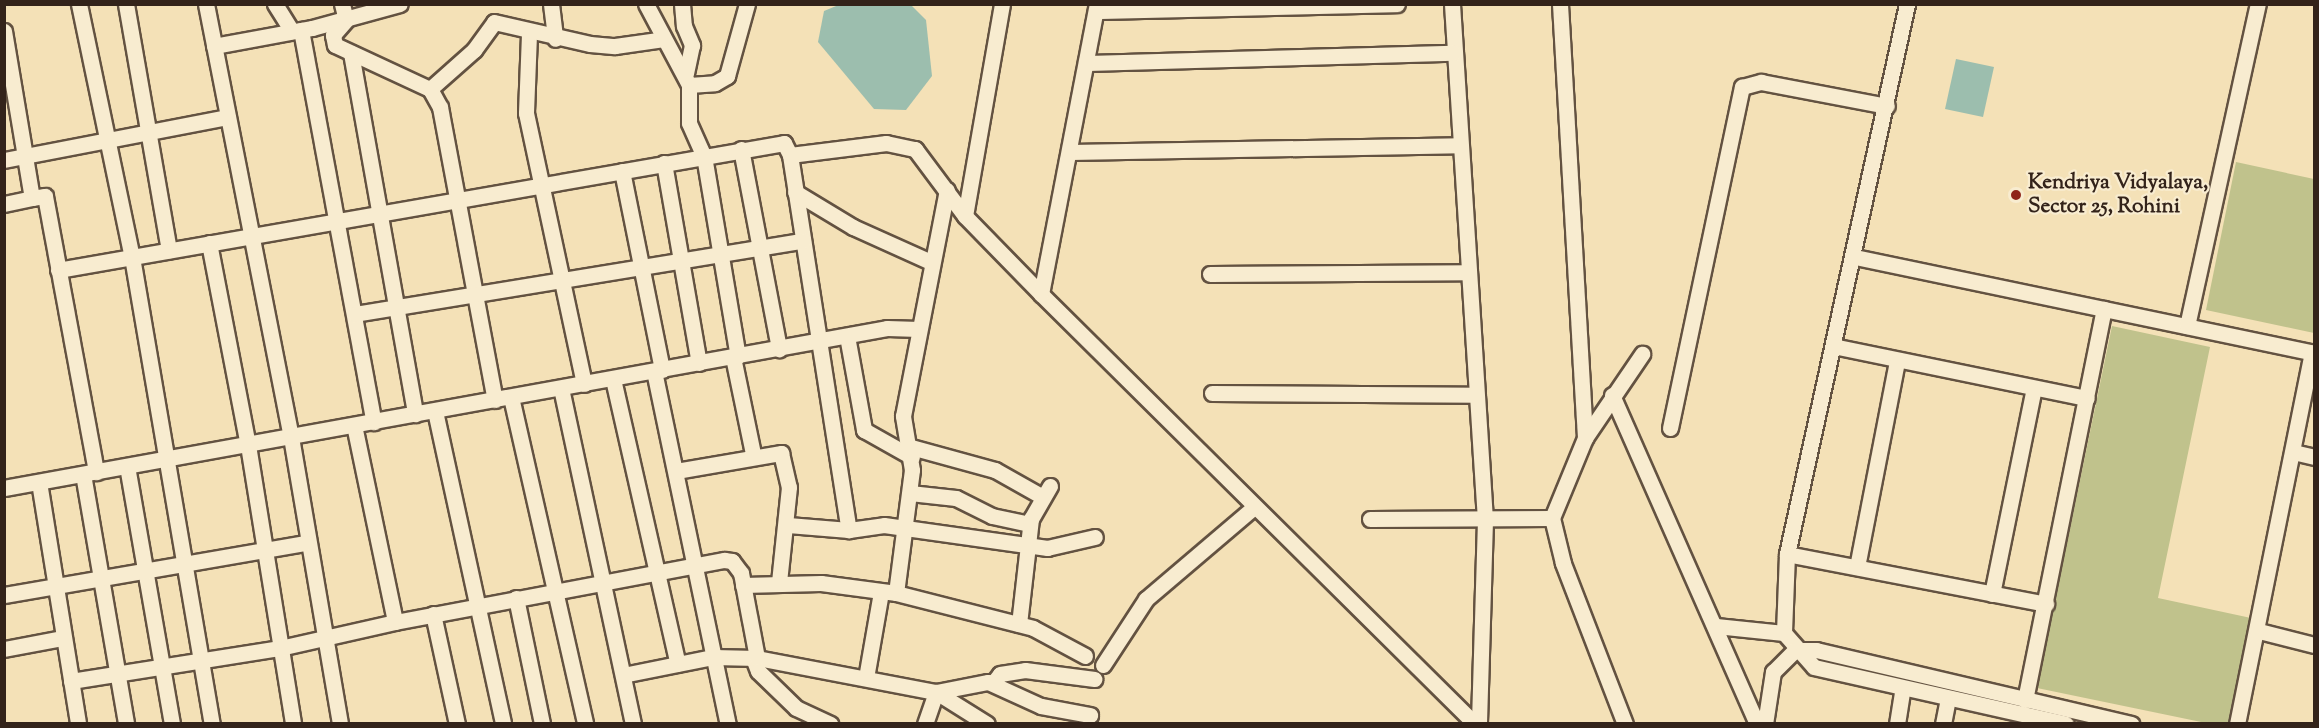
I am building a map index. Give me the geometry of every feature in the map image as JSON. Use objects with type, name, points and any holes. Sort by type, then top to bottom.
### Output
[{"type":"street","points":[[79,4],[132,256],[212,723]]},
{"type":"street","points":[[126,4],[169,250]]},
{"type":"street","points":[[206,4],[291,437],[306,543],[340,723]]},
{"type":"street","points":[[274,4],[296,31],[338,221],[374,422]]},
{"type":"street","points":[[214,46],[296,31],[344,12],[400,4]]},
{"type":"street","points":[[551,4],[555,39]]},
{"type":"street","points":[[646,4],[688,79]]},
{"type":"street","points":[[682,4],[684,26],[692,45],[688,79],[689,123],[704,156],[721,254],[735,357],[753,454]]},
{"type":"street","points":[[688,79],[716,83],[727,76],[747,4]]},
{"type":"street","points":[[965,216],[1002,4]]},
{"type":"street","points":[[1041,294],[1097,8],[1396,4]]},
{"type":"street","points":[[1452,4],[1485,520],[1477,723]]},
{"type":"street","points":[[1560,4],[1585,438]]},
{"type":"street","points":[[1907,4],[1855,257],[1787,554],[1784,633],[1795,650],[1814,667],[2066,723]]},
{"type":"street","points":[[2187,326],[2258,4]]},
{"type":"street","points":[[344,12],[333,35],[335,45],[430,89],[440,107],[495,400]]},
{"type":"street","points":[[430,89],[474,50],[494,22],[529,34],[615,46],[664,39]]},
{"type":"street","points":[[4,32],[9,77],[32,198]]},
{"type":"street","points":[[529,34],[525,100],[584,384]]},
{"type":"street","points":[[351,53],[415,414]]},
{"type":"street","points":[[1086,63],[1454,53]]},
{"type":"street","points":[[1670,428],[1742,87],[1751,82],[1771,84],[1887,106]]},
{"type":"street","points":[[4,160],[228,117]]},
{"type":"street","points":[[58,270],[459,201],[778,142],[790,155],[849,530]]},
{"type":"street","points":[[790,155],[902,144],[921,154],[965,216],[1041,294],[1254,507],[1477,723]]},
{"type":"street","points":[[1070,152],[1460,145]]},
{"type":"street","points":[[741,149],[779,349]]},
{"type":"street","points":[[664,163],[699,363]]},
{"type":"street","points":[[622,171],[676,471],[728,723]]},
{"type":"street","points":[[866,678],[906,532],[911,452],[903,416],[931,262],[947,189]]},
{"type":"street","points":[[795,192],[853,227],[931,262]]},
{"type":"street","points":[[4,204],[45,196],[90,473],[99,578],[126,723]]},
{"type":"street","points":[[355,314],[803,240]]},
{"type":"street","points":[[209,243],[248,445],[292,723]]},
{"type":"street","points":[[1855,257],[2313,352],[2259,631],[2238,723]]},
{"type":"street","points":[[1209,274],[1469,272]]},
{"type":"street","points":[[2025,700],[2104,309]]},
{"type":"street","points":[[4,488],[886,328],[919,329]]},
{"type":"street","points":[[847,336],[864,430],[911,452],[994,470],[1047,491],[1030,524],[1019,624]]},
{"type":"street","points":[[1833,346],[1897,361],[2087,398]]},
{"type":"street","points":[[1624,723],[1563,563],[1552,518],[1585,438],[1612,395],[1642,354]]},
{"type":"street","points":[[1857,567],[1897,361]]},
{"type":"street","points":[[613,379],[678,664]]},
{"type":"street","points":[[561,388],[633,723]]},
{"type":"street","points":[[1992,594],[2034,388]]},
{"type":"street","points":[[1212,393],[1476,394]]},
{"type":"street","points":[[1612,395],[1757,723]]},
{"type":"street","points":[[511,397],[585,723]]},
{"type":"street","points":[[435,411],[503,723]]},
{"type":"street","points":[[354,425],[395,622]]},
{"type":"street","points":[[676,471],[775,451],[784,459],[788,525],[779,582]]},
{"type":"street","points":[[2293,452],[2314,457]]},
{"type":"street","points":[[127,466],[172,723]]},
{"type":"street","points":[[39,482],[78,723]]},
{"type":"street","points":[[910,493],[956,498],[992,516],[1030,524]]},
{"type":"street","points":[[1102,665],[1146,599],[1254,507]]},
{"type":"street","points":[[1370,519],[1552,518]]},
{"type":"street","points":[[788,525],[849,530],[884,525],[906,532],[1029,546],[1065,547],[1095,537]]},
{"type":"street","points":[[4,595],[306,543]]},
{"type":"street","points":[[1787,554],[2046,604]]},
{"type":"street","points":[[71,681],[280,648],[433,614],[695,562],[732,561],[743,585],[758,671],[796,708],[830,723]]},
{"type":"street","points":[[743,585],[779,582],[889,593],[1019,624],[1050,635],[1085,656]]},
{"type":"street","points":[[516,598],[542,723]]},
{"type":"street","points":[[433,614],[457,723]]},
{"type":"street","points":[[1716,627],[1784,633]]},
{"type":"street","points":[[2259,631],[2314,645]]},
{"type":"street","points":[[4,649],[63,638]]},
{"type":"street","points":[[1765,723],[1773,672],[1795,650],[1816,650],[1996,709],[2025,700],[2131,723]]},
{"type":"street","points":[[623,675],[713,657],[755,658],[936,692],[987,723]]},
{"type":"street","points":[[993,683],[1000,674],[1025,670],[1094,679]]},
{"type":"street","points":[[936,692],[993,683],[1041,706],[1090,715]]},
{"type":"street","points":[[1897,723],[1903,688]]},
{"type":"street","points":[[927,722],[936,692]]},
{"type":"street","points":[[1944,723],[1948,698]]},
{"type":"green space","points":[[2236,162],[2314,179],[2314,333],[2206,310]]},
{"type":"green space","points":[[2112,326],[2210,347],[2158,598],[2251,618],[2230,723],[2206,723],[2037,688]]},
{"type":"shaded area","points":[[841,4],[911,5],[926,20],[932,76],[906,110],[874,109],[818,42],[824,11]]},
{"type":"shaded area","points":[[1956,59],[1994,67],[1983,117],[1945,109]]},
{"type":"place","name":"Kendriya Vidyalaya, Sector 25, Rohini","points":[[2016,195]]}]
